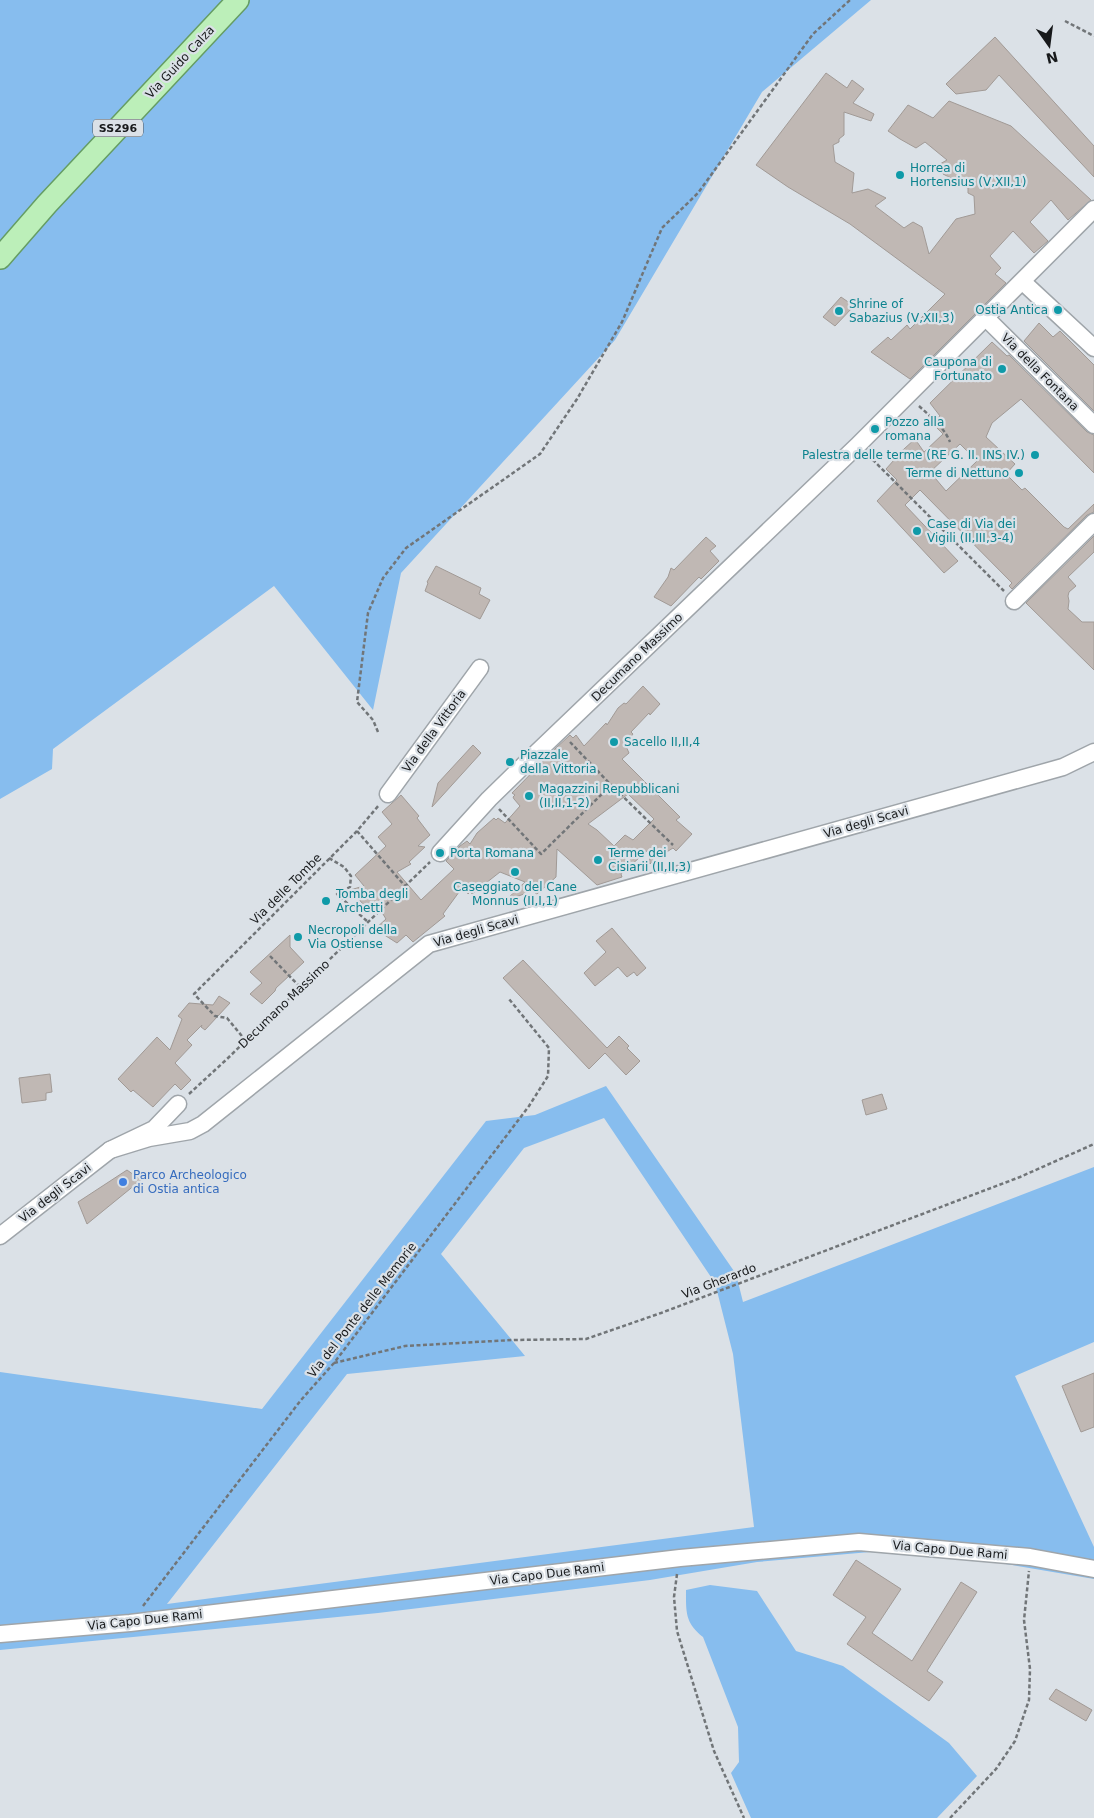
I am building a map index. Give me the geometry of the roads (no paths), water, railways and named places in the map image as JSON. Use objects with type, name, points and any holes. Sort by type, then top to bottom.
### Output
[{"type":"main road","name":"Via Guido Calza","points":[[0,258],[47,204],[238,0]]},
{"type":"street","name":"Decumano Massimo","points":[[440,853],[489,799],[858,445],[1094,210]]},
{"type":"street","points":[[1023,282],[1094,348]]},
{"type":"street","name":"Via della Fontana","points":[[986,318],[1094,425]]},
{"type":"street","points":[[1014,601],[1094,522]]},
{"type":"street","name":"Via della Vittoria","points":[[388,794],[480,668]]},
{"type":"street","name":"Via degli Scavi","points":[[110,1150],[149,1138],[190,1131],[203,1124],[429,944],[1053,770],[1094,752]]},
{"type":"street","name":"Via degli Scavi","points":[[0,1236],[110,1150],[154,1130],[178,1104]]},
{"type":"street","name":"Via Capo Due Rami","points":[[0,1634],[130,1623],[680,1558],[859,1542],[1030,1557],[1094,1569]]},
{"type":"place","name":"Horrea di Hortensius (V,XII,1)","points":[[900,175]]},
{"type":"place","name":"Ostia Antica","points":[[1058,310]]},
{"type":"place","name":"Shrine of Sabazius (V,XII,3)","points":[[839,311]]},
{"type":"place","name":"Caupona di Fortunato","points":[[1002,369]]},
{"type":"place","name":"Pozzo alla romana","points":[[875,429]]},
{"type":"place","name":"Palestra delle terme (RE G. II. INS IV.)","points":[[1035,455]]},
{"type":"place","name":"Terme di Nettuno","points":[[1019,473]]},
{"type":"place","name":"Case di Via dei Vigili (II,III,3-4)","points":[[917,531]]},
{"type":"place","name":"Sacello II,II,4","points":[[614,742]]},
{"type":"place","name":"Piazzale della Vittoria","points":[[510,762]]},
{"type":"place","name":"Magazzini Repubblicani (II,II,1-2)","points":[[529,796]]},
{"type":"place","name":"Porta Romana","points":[[440,853]]},
{"type":"place","name":"Terme dei Cisiarii (II,II,3)","points":[[598,860]]},
{"type":"place","name":"Caseggiato del Cane Monnus (II,I,1)","points":[[515,872]]},
{"type":"place","name":"Tomba degli Archetti","points":[[326,901]]},
{"type":"place","name":"Necropoli della Via Ostiense","points":[[298,937]]},
{"type":"place","name":"Parco Archeologico di Ostia antica","points":[[123,1182]]}]
